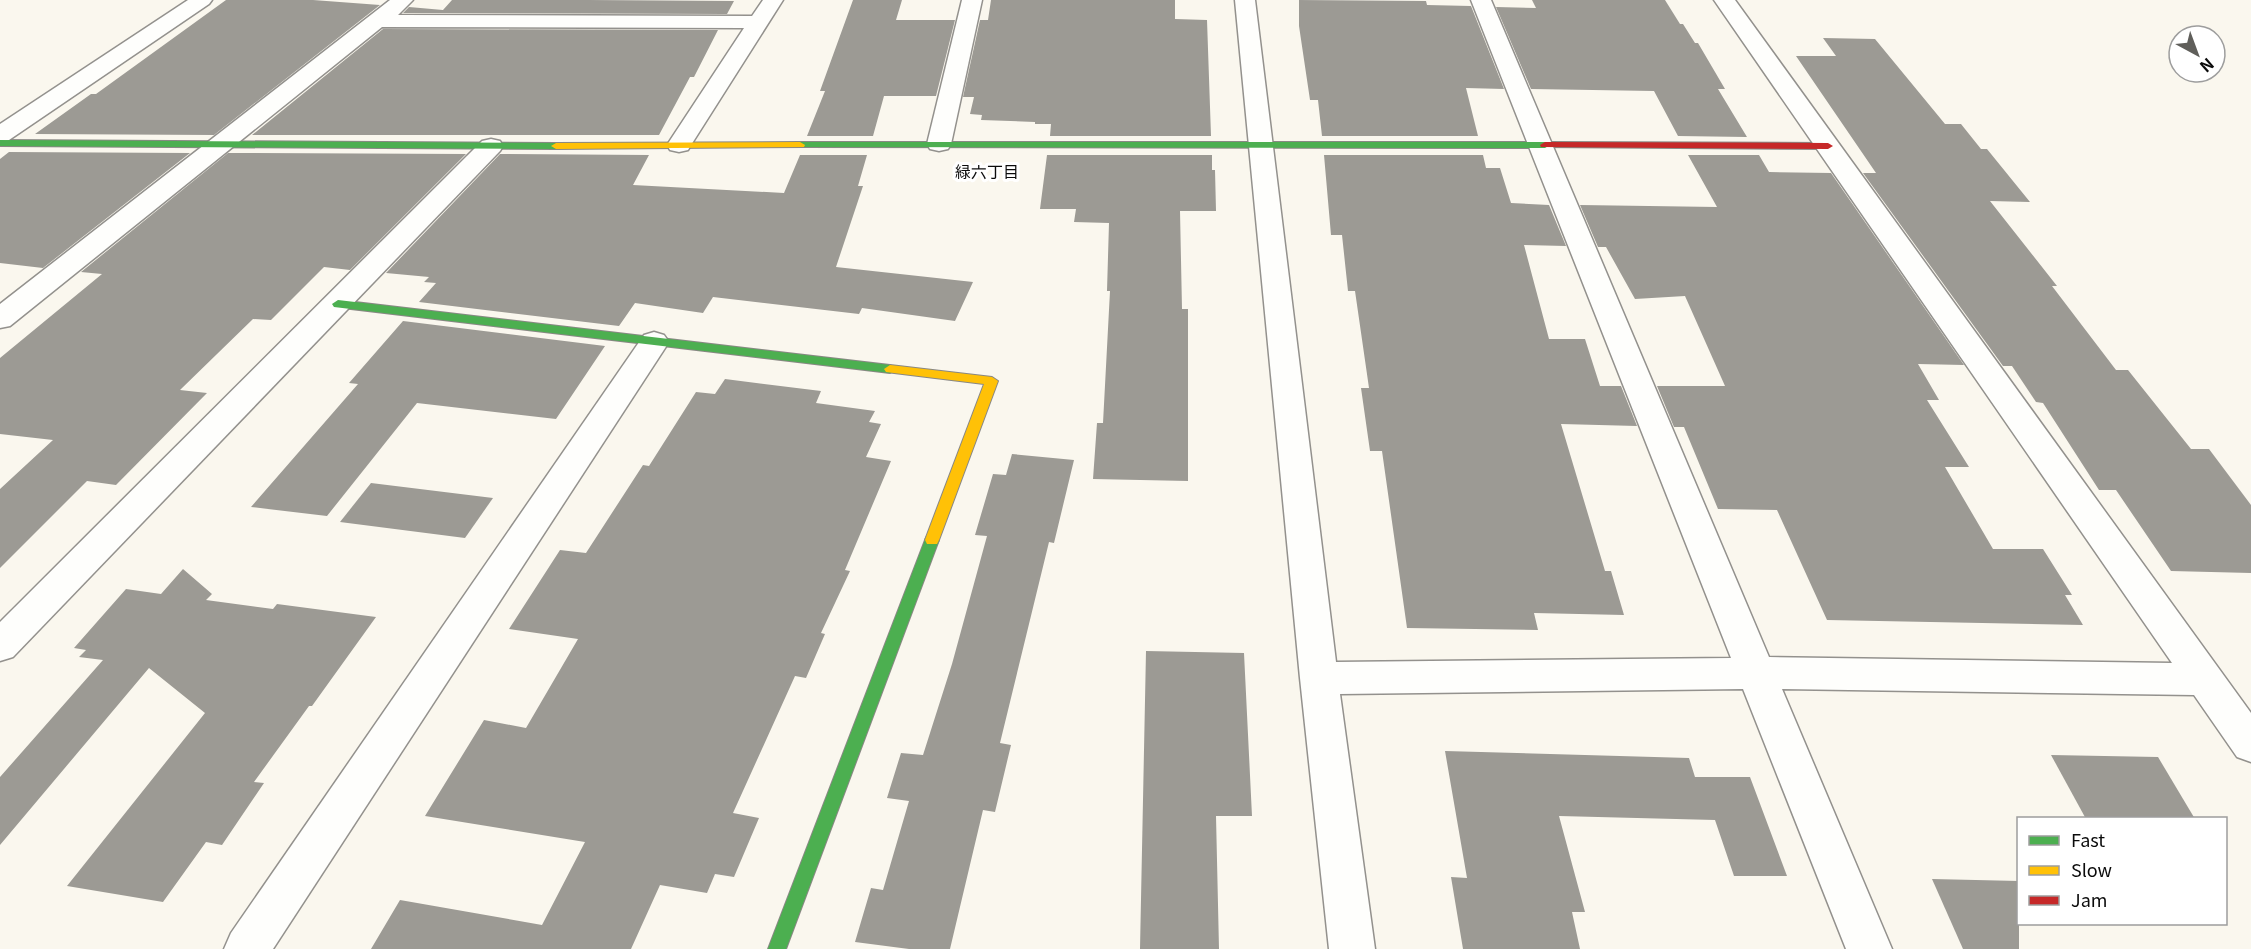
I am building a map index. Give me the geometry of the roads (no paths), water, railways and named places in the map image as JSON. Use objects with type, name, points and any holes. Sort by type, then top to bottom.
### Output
[{"type":"street","points":[[0,135],[202,0]]},
{"type":"street","points":[[0,319],[403,0]]},
{"type":"street","points":[[679,146],[773,0]]},
{"type":"street","points":[[939,144],[972,0]]},
{"type":"street","points":[[1245,0],[1319,678],[1352,949]]},
{"type":"street","points":[[1481,0],[1869,949]]},
{"type":"street","points":[[1724,0],[2251,746]]},
{"type":"street","points":[[375,21],[759,22]]},
{"type":"street","points":[[0,143],[491,146],[1259,144],[1828,146]]},
{"type":"street","points":[[0,646],[491,146]]},
{"type":"street","points":[[338,304],[992,381],[777,949]]},
{"type":"street","points":[[247,949],[654,342]]},
{"type":"street","points":[[1319,678],[1758,673],[2205,680]]},
{"type":"district","name":"緑六丁目","points":[[987,171]]}]
